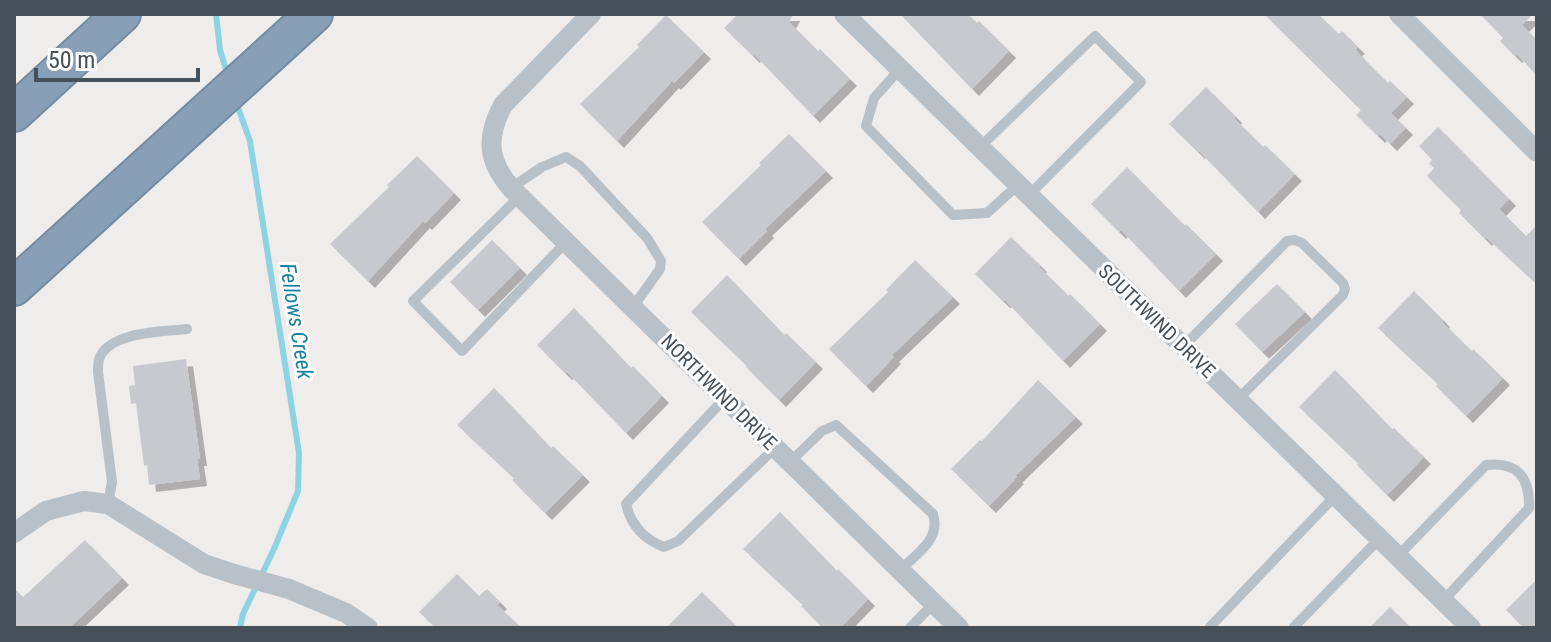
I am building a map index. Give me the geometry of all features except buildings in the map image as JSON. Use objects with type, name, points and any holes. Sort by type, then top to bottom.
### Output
[{"type":"highway","points":[[14,113],[122,14]]},
{"type":"highway","points":[[14,287],[314,14]]},
{"type":"street","name":"NORTHWIND DRIVE","points":[[591,14],[503,105],[491,134],[492,156],[499,174],[959,628]]},
{"type":"street","name":"SOUTHWIND DRIVE","points":[[844,14],[1471,628]]},
{"type":"street","points":[[1399,14],[1537,152]]},
{"type":"street","points":[[14,533],[46,511],[84,501],[108,504],[204,564],[289,589],[346,613],[368,628]]},
{"type":"lane","points":[[900,69],[874,98],[866,126],[953,215],[987,213],[1023,190],[1141,82],[1095,36],[980,147]]},
{"type":"lane","points":[[566,242],[462,351],[413,301],[542,167],[566,157],[580,166],[647,238],[661,261],[660,269],[633,307]]},
{"type":"lane","points":[[1183,347],[1287,241],[1302,243],[1343,283],[1343,295],[1237,400]]},
{"type":"lane","points":[[108,504],[112,482],[99,359],[116,342],[128,337],[187,329]]},
{"type":"lane","points":[[725,398],[626,504],[630,521],[652,542],[664,547],[678,541],[783,455],[836,425],[933,514],[936,524],[932,539],[900,570]]},
{"type":"lane","points":[[1397,557],[1486,465],[1498,464],[1514,469],[1530,490],[1529,508],[1443,601]]},
{"type":"lane","points":[[1209,628],[1335,496]]},
{"type":"lane","points":[[1293,628],[1379,539]]},
{"type":"lane","points":[[910,628],[934,603]]},
{"type":"waterway","name":"Fellows Creek","points":[[216,14],[220,50],[228,76]]},
{"type":"waterway","name":"Fellows Creek","points":[[236,102],[250,141],[299,453],[298,491],[243,614],[240,628]]}]
